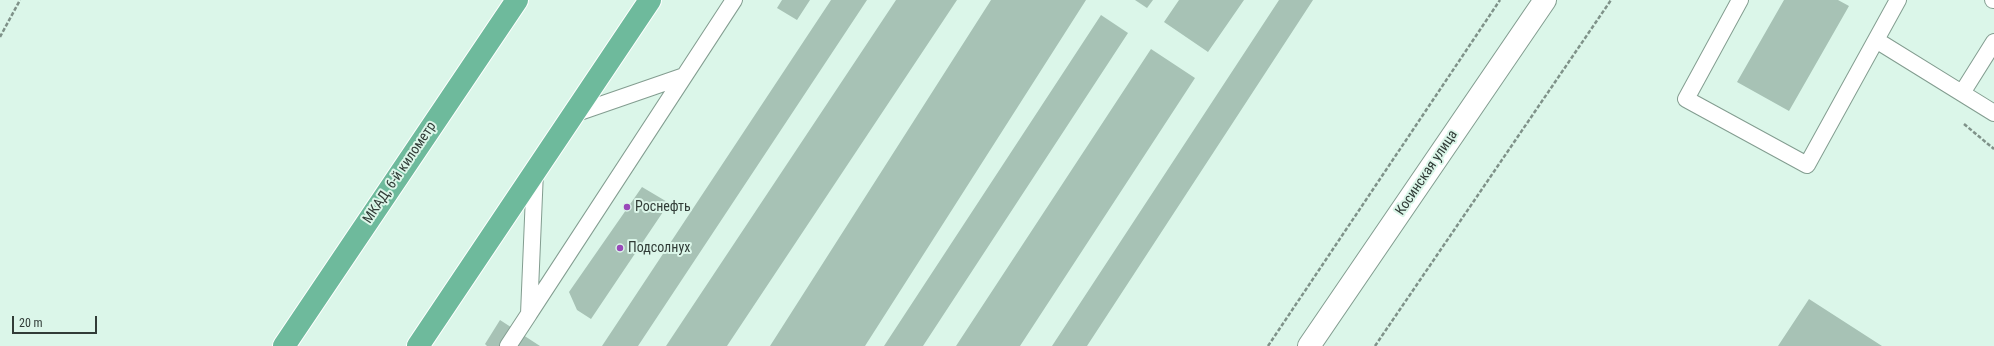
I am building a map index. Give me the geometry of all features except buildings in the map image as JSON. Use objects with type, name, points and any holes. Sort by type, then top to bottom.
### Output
[{"type":"highway","name":"МКАД, 6-й километр","points":[[284,346],[517,0]]},
{"type":"highway","points":[[418,346],[650,0]]},
{"type":"street","name":"Косинская улица","points":[[1309,346],[1545,0]]},
{"type":"lane","points":[[508,346],[734,0]]},
{"type":"lane","points":[[1740,0],[1686,99],[1807,165],[1898,0]]},
{"type":"lane","points":[[1876,40],[1994,113]]},
{"type":"lane","points":[[1962,93],[1994,42]]},
{"type":"lane","points":[[574,114],[684,76]]},
{"type":"lane","points":[[529,314],[535,172]]},
{"type":"path","points":[[0,37],[20,0]]},
{"type":"path","points":[[1268,346],[1500,0]]},
{"type":"path","points":[[1375,346],[1611,0]]},
{"type":"place","name":"Роснефть","points":[[627,207]]},
{"type":"place","name":"Подсолнух","points":[[620,248]]}]
